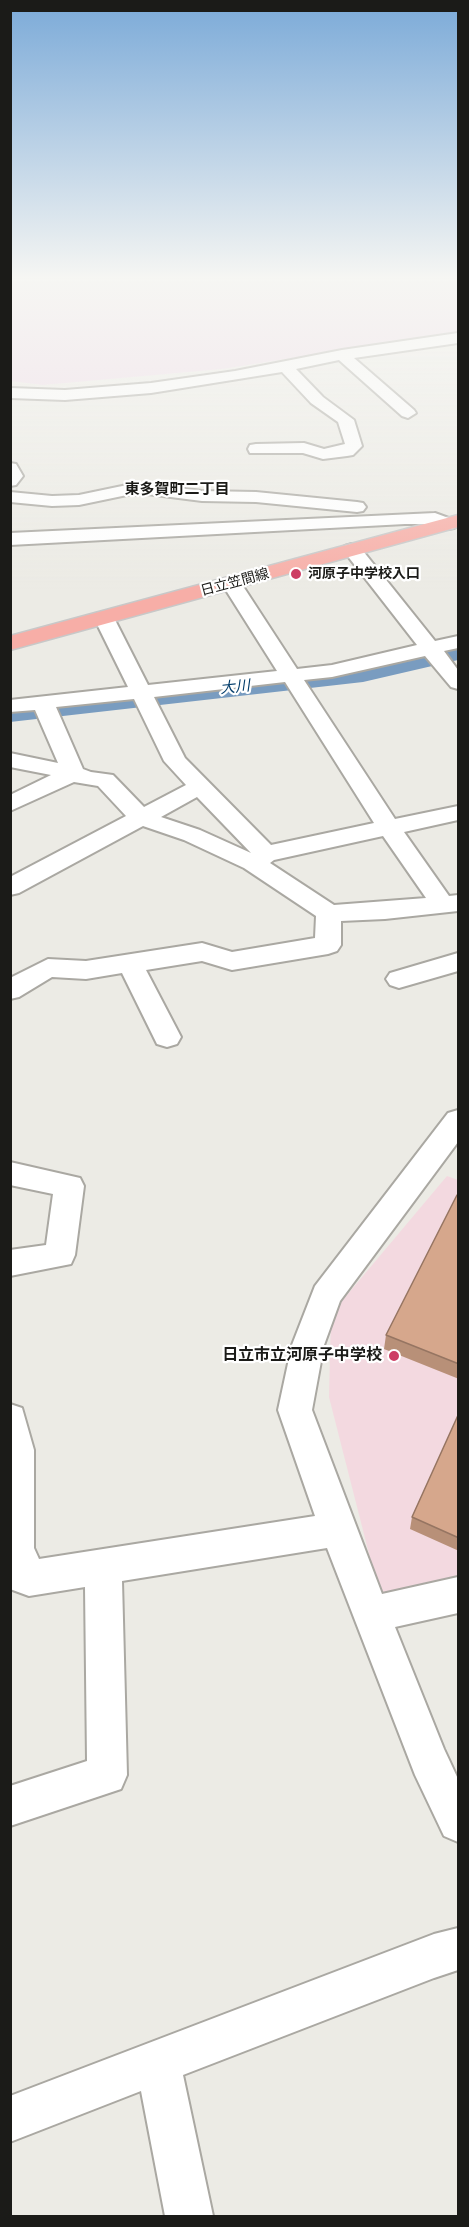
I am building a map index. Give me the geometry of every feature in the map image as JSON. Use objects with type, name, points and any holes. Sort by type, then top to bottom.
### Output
[{"type":"main road","name":"日立笠間線","points":[[10,643],[232,584],[447,521]]},
{"type":"street","points":[[10,393],[65,396],[173,385]]},
{"type":"street","points":[[256,449],[304,448],[323,454],[347,451],[354,446],[346,420],[317,400],[303,385]]},
{"type":"street","points":[[376,385],[408,413]]},
{"type":"street","points":[[10,468],[14,476],[10,481]]},
{"type":"street","points":[[10,497],[61,501],[147,489],[202,496],[256,497],[413,512],[447,521]]},
{"type":"street","points":[[10,540],[447,521]]},
{"type":"street","points":[[352,550],[459,684]]},
{"type":"street","points":[[232,584],[389,828],[451,904]]},
{"type":"street","points":[[104,618],[175,761],[260,859],[329,913],[451,904]]},
{"type":"street","points":[[10,706],[45,707],[295,680],[332,671],[435,654],[458,642]]},
{"type":"street","points":[[45,707],[74,773]]},
{"type":"street","points":[[16,765],[74,773],[87,779],[105,780],[141,818],[260,859],[459,813]]},
{"type":"street","points":[[10,804],[74,773]]},
{"type":"street","points":[[10,887],[199,787]]},
{"type":"street","points":[[10,990],[48,968],[86,970],[202,952],[232,961],[328,945],[329,913]]},
{"type":"street","points":[[399,979],[459,962]]},
{"type":"street","points":[[130,964],[167,1037]]},
{"type":"street","points":[[459,1121],[326,1295],[308,1345],[295,1410],[338,1529],[429,1761],[459,1822]]},
{"type":"street","points":[[10,1173],[69,1186],[60,1255],[10,1263]]},
{"type":"street","points":[[10,1419],[17,1450],[16,1549],[20,1575],[103,1567],[338,1529]]},
{"type":"street","points":[[10,1806],[107,1775],[103,1567]]},
{"type":"street","points":[[373,1614],[459,1595]]},
{"type":"street","points":[[10,2119],[434,1956],[459,1949]]},
{"type":"street","points":[[158,2062],[189,2217]]},
{"type":"shaded area","name":"日立市立河原子中学校","points":[[447,1176],[458,1180],[458,1577],[379,1593],[329,1397],[331,1314]]},
{"type":"building","points":[[457,1195],[459,1196],[459,1364],[386,1335]]},
{"type":"building","points":[[459,1413],[459,1538],[412,1517]]},
{"type":"waterway","name":"大川","points":[[10,713],[363,673],[458,651]]},
{"type":"place","name":"河原子中学校入口","points":[[296,574]]},
{"type":"place","name":"日立市立河原子中学校","points":[[394,1356]]},
{"type":"district","name":"東多賀町二丁目","points":[[177,490]]}]
